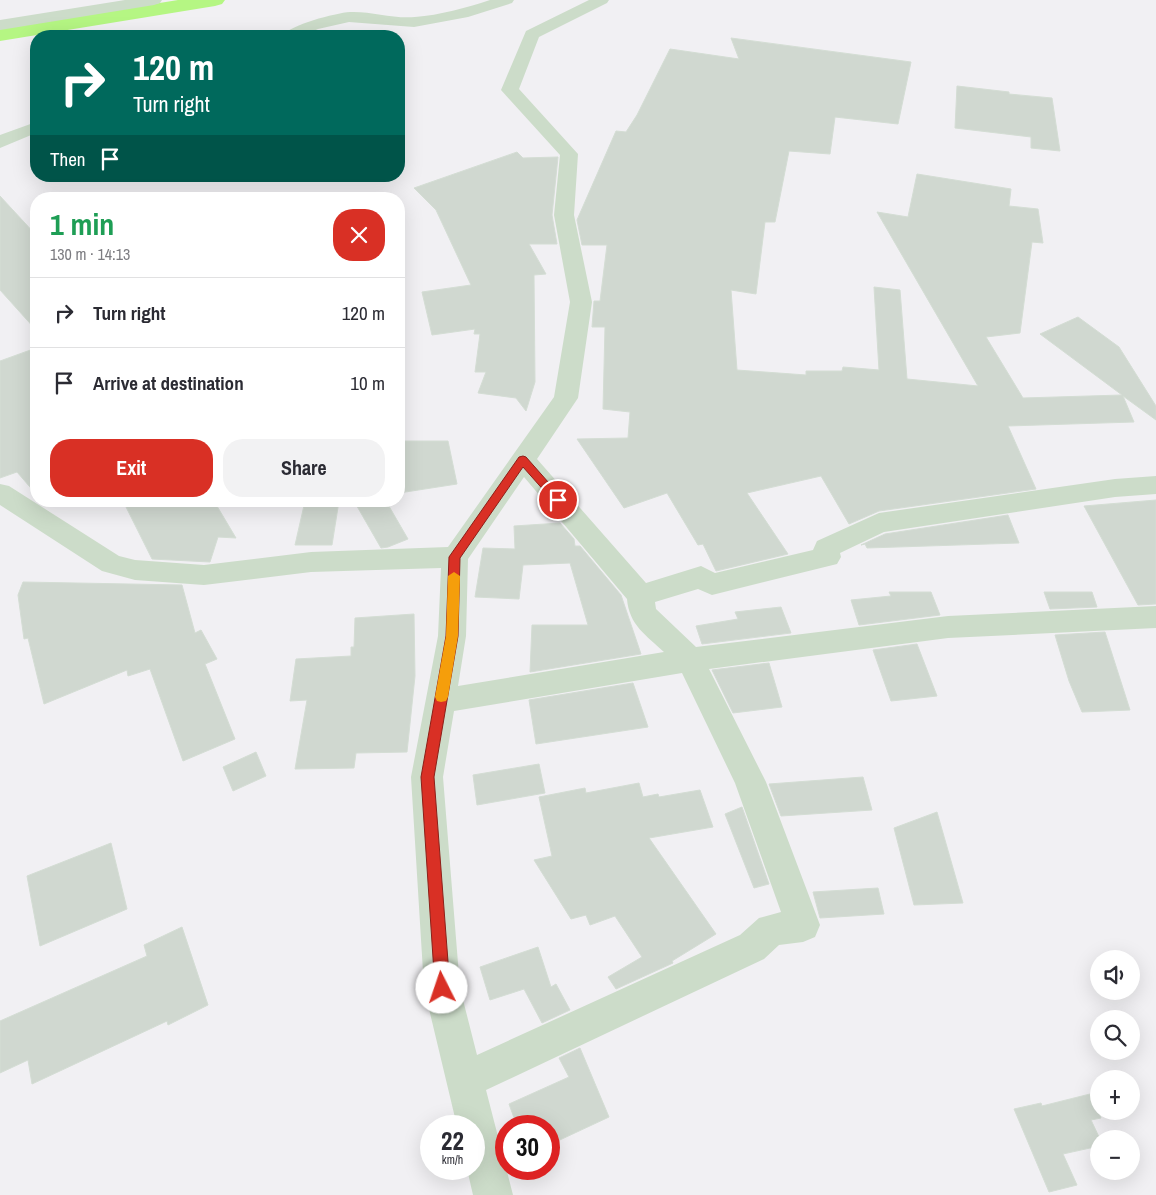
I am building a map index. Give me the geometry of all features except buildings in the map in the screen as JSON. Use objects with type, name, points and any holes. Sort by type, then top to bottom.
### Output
[{"type":"street","points":[[0,24],[154,0]]},
{"type":"street","points":[[303,30],[349,17],[414,22],[468,12],[506,0]]},
{"type":"street","points":[[493,1195],[442,988],[427,777],[452,636],[455,557],[566,398],[581,302],[564,215],[568,154],[510,90],[532,34],[600,0]]},
{"type":"street","points":[[0,142],[30,130]]},
{"type":"street","points":[[465,1080],[752,947],[771,930],[803,925],[750,782],[690,660],[642,613],[642,596],[523,459]]},
{"type":"street","points":[[642,596],[701,577],[712,584],[828,557],[826,548],[879,523],[1115,488],[1156,485]]},
{"type":"street","points":[[0,493],[111,564],[135,570],[204,575],[311,562],[455,557]]},
{"type":"street","points":[[441,701],[690,660],[948,627],[1156,617]]},
{"type":"waterway","points":[[31,30],[215,0]]},
{"type":"waterway","points":[[0,35],[30,30]]},
{"type":"slow traffic","points":[[441,697],[452,636],[454,576]]},
{"type":"route","points":[[442,988],[427,777],[452,636],[455,557],[523,459],[558,500]]}]
